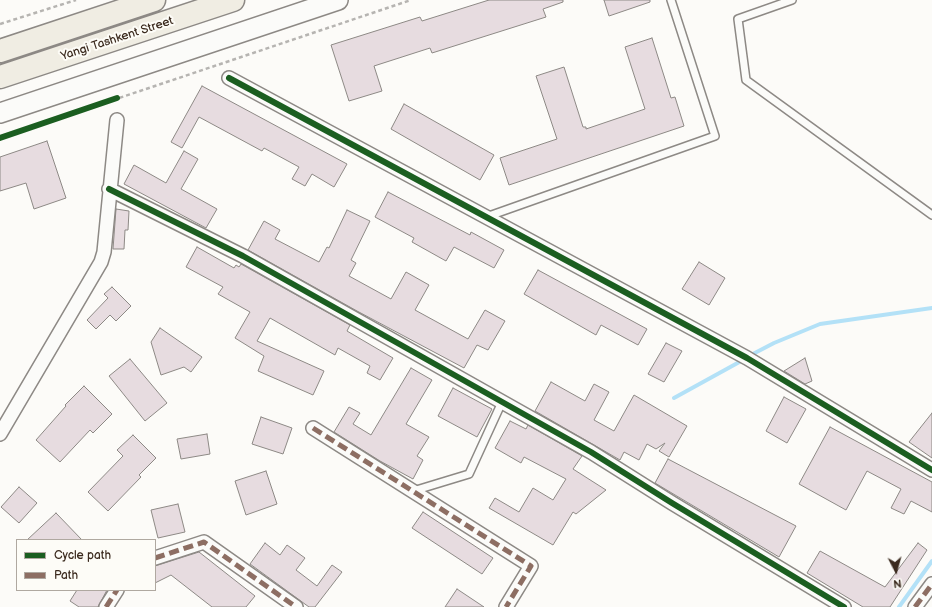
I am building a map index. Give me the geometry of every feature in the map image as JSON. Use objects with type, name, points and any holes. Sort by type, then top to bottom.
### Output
[{"type":"highway","name":"Yangi Tashkent Street","points":[[0,51],[154,0]]},
{"type":"highway","name":"Yangi Tashkent Street","points":[[0,77],[234,0]]},
{"type":"main road","points":[[0,113],[338,0]]},
{"type":"street","points":[[229,78],[747,358],[932,470]]},
{"type":"street","points":[[0,434],[101,262],[104,252],[117,120]]},
{"type":"street","points":[[110,188],[243,256],[592,452],[672,503],[844,607]]},
{"type":"street","points":[[313,428],[530,566],[506,607]]},
{"type":"street","points":[[156,558],[204,542],[296,607]]},
{"type":"street","points":[[915,607],[932,584]]},
{"type":"street","points":[[106,607],[116,591]]},
{"type":"lane","points":[[486,217],[715,136],[671,0]]},
{"type":"lane","points":[[792,0],[738,19],[746,80],[932,215]]},
{"type":"lane","points":[[413,492],[469,474],[502,402]]},
{"type":"path","points":[[0,24],[76,0]]},
{"type":"path","points":[[0,138],[411,0]]},
{"type":"building","points":[[489,0],[563,0],[563,2],[543,9],[546,17],[432,53],[430,48],[374,66],[382,91],[349,101],[331,45],[420,17],[422,21]]},
{"type":"building","points":[[604,0],[650,0],[650,2],[609,16]]},
{"type":"building","points":[[652,38],[671,98],[675,97],[684,126],[509,185],[500,158],[557,139],[536,76],[564,67],[583,127],[586,127],[586,129],[645,109],[625,47]]},
{"type":"building","points":[[202,86],[347,164],[334,187],[312,174],[305,186],[292,179],[299,167],[264,148],[262,151],[199,117],[182,148],[171,142]]},
{"type":"building","points":[[404,104],[494,155],[480,180],[391,129]]},
{"type":"building","points":[[47,141],[66,198],[34,209],[26,183],[0,191],[0,157]]},
{"type":"building","points":[[184,151],[198,159],[181,189],[217,209],[206,228],[124,184],[134,165],[166,183]]},
{"type":"building","points":[[388,192],[470,235],[471,232],[504,250],[494,268],[454,247],[446,261],[412,242],[414,238],[375,217]]},
{"type":"building","points":[[116,209],[129,211],[128,230],[125,230],[124,249],[113,249]]},
{"type":"building","points":[[347,210],[370,221],[351,260],[356,263],[349,276],[391,299],[406,272],[429,285],[415,310],[468,339],[485,310],[505,321],[488,350],[477,345],[464,368],[357,311],[248,250],[264,221],[280,230],[275,239],[319,262],[327,247],[329,248]]},
{"type":"building","points":[[197,247],[234,268],[236,265],[239,267],[241,264],[350,325],[347,331],[393,358],[380,380],[367,373],[370,366],[338,348],[335,355],[270,318],[257,341],[324,371],[313,395],[258,371],[264,356],[235,338],[250,312],[218,294],[223,287],[186,267]]},
{"type":"building","points":[[699,262],[725,278],[709,305],[682,289]]},
{"type":"building","points":[[538,270],[647,329],[638,345],[601,325],[596,335],[524,294]]},
{"type":"building","points":[[112,287],[131,306],[116,321],[110,315],[96,329],[87,320],[108,298],[104,294]]},
{"type":"building","points":[[160,328],[202,357],[191,372],[184,367],[161,375],[151,342]]},
{"type":"building","points":[[666,343],[682,351],[664,382],[648,374]]},
{"type":"building","points":[[805,358],[812,381],[805,384],[784,371]]},
{"type":"building","points":[[130,359],[167,403],[145,421],[109,376]]},
{"type":"building","points":[[411,368],[432,380],[406,424],[429,437],[417,456],[423,460],[413,479],[380,461],[334,432],[349,407],[360,413],[353,424],[371,435]]},
{"type":"building","points":[[551,382],[585,401],[594,384],[609,392],[594,420],[614,431],[634,395],[687,426],[669,457],[659,451],[665,443],[656,449],[647,444],[639,460],[624,452],[620,460],[535,411]]},
{"type":"building","points":[[84,386],[112,414],[93,433],[90,430],[60,462],[36,440],[66,406],[65,405]]},
{"type":"building","points":[[453,388],[492,409],[477,437],[438,416]]},
{"type":"building","points":[[784,397],[806,409],[787,443],[766,431]]},
{"type":"building","points":[[932,413],[932,458],[909,442]]},
{"type":"building","points":[[261,417],[292,428],[283,454],[252,444]]},
{"type":"building","points":[[510,421],[526,429],[528,425],[582,456],[573,469],[606,490],[576,514],[573,512],[553,545],[489,508],[495,498],[519,512],[533,488],[553,500],[566,479],[524,457],[521,463],[495,448]]},
{"type":"building","points":[[830,427],[932,482],[932,512],[911,501],[904,514],[891,508],[901,489],[867,471],[846,510],[799,484]]},
{"type":"building","points":[[207,434],[210,454],[181,459],[177,439]]},
{"type":"building","points":[[133,435],[156,458],[139,475],[141,477],[108,511],[88,492],[123,456],[117,450]]},
{"type":"building","points":[[668,459],[796,526],[779,557],[655,483]]},
{"type":"building","points":[[266,471],[277,504],[246,515],[235,481]]},
{"type":"building","points":[[19,487],[37,503],[19,523],[1,507]]},
{"type":"building","points":[[178,504],[185,532],[158,538],[151,510]]},
{"type":"building","points":[[423,512],[493,558],[482,574],[412,528]]},
{"type":"building","points":[[56,513],[81,539],[28,539]]},
{"type":"building","points":[[265,543],[280,555],[287,545],[305,558],[296,570],[317,586],[332,565],[342,572],[315,607],[309,607],[250,564]]},
{"type":"building","points":[[918,543],[927,550],[890,607],[863,607],[807,573],[820,551],[885,587]]},
{"type":"building","points":[[199,552],[255,596],[246,607],[212,607],[171,575],[156,582],[156,566]]},
{"type":"building","points":[[457,589],[484,607],[445,607]]},
{"type":"building","points":[[76,591],[106,591],[98,607],[79,607],[70,601]]},
{"type":"waterway","points":[[749,356],[774,343],[820,324],[932,308]]},
{"type":"waterway","points":[[674,398],[743,360]]},
{"type":"waterway","points":[[899,607],[932,561]]},
{"type":"marked path","points":[[313,428],[531,566],[506,607]]},
{"type":"marked path","points":[[156,558],[204,542],[296,607]]},
{"type":"marked path","points":[[915,607],[932,584]]},
{"type":"marked path","points":[[106,607],[116,591]]},
{"type":"cycle path","points":[[229,78],[747,358],[932,470]]},
{"type":"cycle path","points":[[0,138],[117,98]]},
{"type":"cycle path","points":[[109,189],[243,256],[591,452],[844,607]]}]
